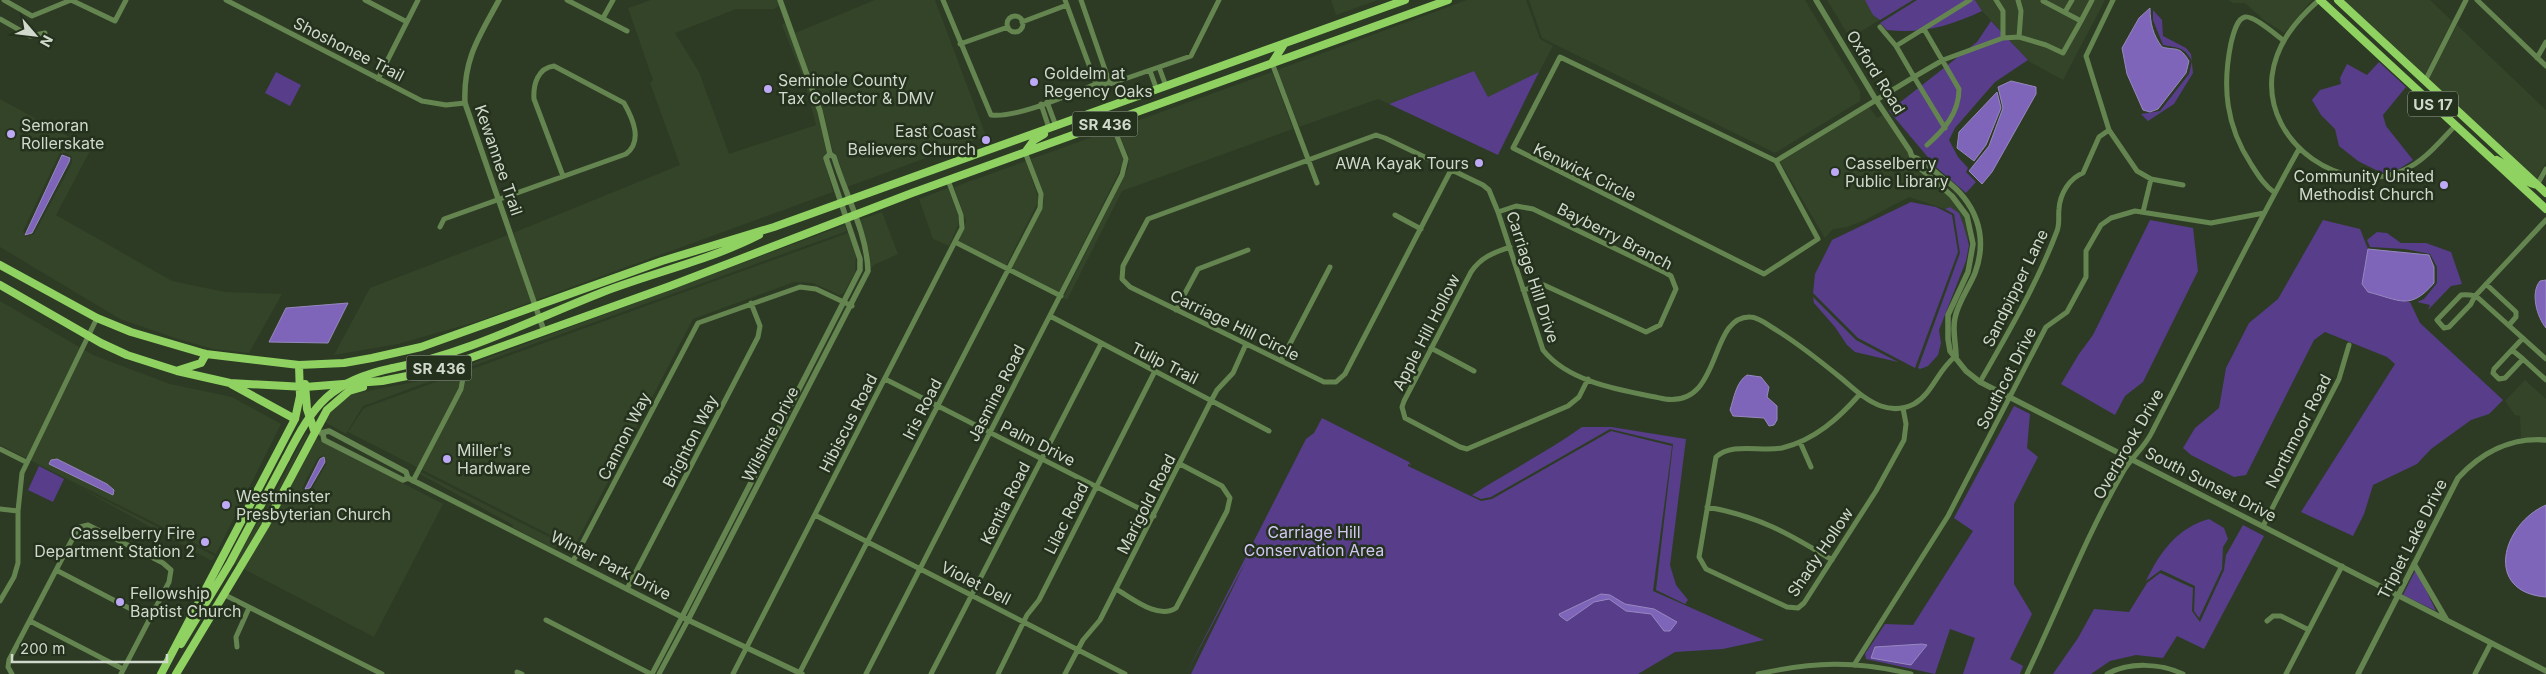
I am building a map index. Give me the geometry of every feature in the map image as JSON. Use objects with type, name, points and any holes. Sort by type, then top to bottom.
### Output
[{"type":"main road","name":"SR 436","points":[[0,265],[97,318],[131,332],[206,354],[302,364],[364,360],[421,346],[665,260],[774,227],[1405,0]]},
{"type":"main road","name":"SR 436","points":[[0,285],[89,336],[127,354],[177,371],[230,383],[302,387],[382,381],[422,374],[670,286],[846,217],[996,162],[1448,0]]},
{"type":"main road","name":"US 17","points":[[2320,0],[2546,208]]},
{"type":"main road","name":"US 17","points":[[2338,0],[2546,193]]},
{"type":"main road","points":[[1272,64],[1286,43]]},
{"type":"main road","points":[[1251,71],[1258,63],[1260,53]]},
{"type":"main road","points":[[2399,72],[2425,80]]},
{"type":"main road","points":[[2456,125],[2478,130]]},
{"type":"main road","points":[[1025,152],[1034,140],[1053,127]]},
{"type":"main road","points":[[996,162],[1014,151],[1017,140]]},
{"type":"main road","points":[[2490,157],[2507,164],[2526,182],[2537,185]]},
{"type":"main road","points":[[2536,199],[2546,199]]},
{"type":"main road","points":[[162,674],[230,562],[311,413],[330,392],[370,372],[393,368],[460,348],[653,274],[729,249],[774,227]]},
{"type":"main road","points":[[177,371],[194,367],[201,363],[206,354]]},
{"type":"main road","points":[[162,674],[295,419],[302,387],[302,364]]},
{"type":"main road","points":[[176,674],[265,526],[314,430],[327,410],[337,399],[349,391],[382,381]]},
{"type":"main road","name":"Winter Park Drive","points":[[230,383],[295,419]]},
{"type":"main road","points":[[302,387],[314,430]]},
{"type":"street","points":[[4,0],[32,16],[71,0],[115,21],[126,0]]},
{"type":"street","name":"Shoshonee Trail","points":[[226,0],[378,79],[432,104],[465,103]]},
{"type":"street","points":[[365,0],[407,22]]},
{"type":"street","points":[[378,79],[418,0]]},
{"type":"street","name":"Kewannee Trail","points":[[499,0],[467,62],[464,85],[465,103],[544,331]]},
{"type":"street","points":[[567,0],[577,2],[627,31]]},
{"type":"street","points":[[603,18],[613,0]]},
{"type":"street","points":[[943,0],[991,115],[1002,116],[1096,84],[1110,84],[1191,56],[1219,0]]},
{"type":"street","points":[[1081,0],[1110,84]]},
{"type":"street","name":"Oxford Road","points":[[1816,0],[1876,100],[1913,157],[1914,163],[1958,202],[1967,216],[1973,244],[1968,272],[1952,304],[1947,327],[1950,351],[1956,356],[1966,371],[1980,382],[2010,396]]},
{"type":"street","points":[[1896,46],[1970,0]]},
{"type":"street","points":[[1996,0],[2003,11],[2003,38]]},
{"type":"street","points":[[2018,0],[2021,11],[2019,37]]},
{"type":"street","points":[[2065,12],[2072,0]]},
{"type":"street","points":[[1776,161],[1943,60],[2003,38],[2019,37],[2046,45],[2063,53],[2092,0]]},
{"type":"street","points":[[2113,0],[2086,56],[2109,130],[2137,171],[2151,179],[2183,186]]},
{"type":"street","points":[[2320,0],[2296,23],[2283,40],[2272,76],[2278,116],[2299,149],[2313,160],[2343,175],[2383,176],[2400,172],[2414,165],[2456,125]]},
{"type":"street","points":[[2425,80],[2466,0]]},
{"type":"street","points":[[2477,0],[2546,66]]},
{"type":"street","points":[[783,1],[820,111],[830,154],[826,158],[860,259],[868,258]]},
{"type":"street","points":[[2043,1],[2081,21]]},
{"type":"street","points":[[1022,22],[1066,2],[1096,84]]},
{"type":"street","points":[[1012,17],[1018,17],[1022,22],[1022,28],[1018,32],[1012,31],[1008,27],[1008,21],[1012,17]]},
{"type":"street","points":[[2275,193],[2261,179],[2234,132],[2225,95],[2226,70],[2232,38],[2239,20],[2244,17],[2251,17],[2283,40]]},
{"type":"street","points":[[0,19],[30,36],[45,33]]},
{"type":"street","points":[[960,44],[1008,27]]},
{"type":"street","points":[[1880,27],[1896,46],[1945,128]]},
{"type":"street","points":[[1924,29],[1959,89],[1959,97],[1945,128],[1927,145]]},
{"type":"street","points":[[2537,58],[2546,42]]},
{"type":"street","name":"Kenwick Circle","points":[[1560,57],[1776,161],[1818,239],[1764,274],[1512,148],[1560,57]]},
{"type":"street","points":[[1272,64],[1317,183]]},
{"type":"street","points":[[440,227],[444,219],[626,154],[633,149],[637,138],[624,103],[554,66],[540,73],[533,90],[534,99],[563,176]]},
{"type":"street","points":[[1159,67],[1166,86]]},
{"type":"street","points":[[1150,70],[1157,90]]},
{"type":"street","points":[[1047,102],[1053,127]]},
{"type":"street","points":[[1041,104],[1053,127]]},
{"type":"street","name":"Jasmine Road","points":[[866,674],[1061,296],[1125,167],[1126,159],[1112,122]]},
{"type":"street","name":"Sandpipper Lane","points":[[1980,382],[2046,260],[2060,224],[2059,208],[2063,193],[2074,176],[2083,173],[2099,137],[2109,130]]},
{"type":"street","name":"Carriage Hill Drive","points":[[1308,160],[1376,136],[1451,170],[1489,190],[1510,247],[1543,350],[1556,363],[1588,379],[1611,388],[1665,399],[1687,398],[1700,387],[1729,328],[1741,318],[1749,316],[1760,320],[1802,346],[1860,394],[1881,406],[1903,408]]},
{"type":"street","name":"Overbrook Drive","points":[[2027,674],[2053,619],[2064,590],[2124,471],[2149,438],[2264,213],[2299,149]]},
{"type":"street","name":"Iris Road","points":[[800,674],[1040,208],[1042,200],[1025,152]]},
{"type":"street","name":"Wilshire Drive","points":[[659,674],[723,556],[852,306],[868,271],[868,258],[854,214],[834,157],[830,154]]},
{"type":"street","name":"Carriage Hill Circle","points":[[1308,160],[1148,219],[1123,266],[1122,279],[1130,287],[1176,310],[1281,362],[1324,382],[1331,383],[1341,379],[1451,170]]},
{"type":"street","points":[[2537,185],[2546,169]]},
{"type":"street","points":[[2143,212],[2151,179]]},
{"type":"street","name":"Hibiscus Road","points":[[733,674],[955,242],[963,221],[948,180]]},
{"type":"street","name":"Bayberry Branch","points":[[1498,212],[1516,206],[1533,209],[1666,273],[1671,276],[1676,289],[1660,324],[1646,332],[1544,286],[1523,290]]},
{"type":"street","name":"Southcot Drive","points":[[1854,664],[1948,516],[2046,327],[2067,312],[2086,277],[2086,251],[2101,225],[2111,218],[2126,212],[2143,212],[2211,223],[2264,213]]},
{"type":"street","points":[[1395,215],[1421,229]]},
{"type":"street","points":[[2546,220],[2475,296],[2449,327],[2444,328],[2439,324],[2438,318],[2460,296],[2475,296],[2546,359]]},
{"type":"street","points":[[955,242],[1061,296]]},
{"type":"street","name":"Apple Hill Hollow","points":[[1510,247],[1490,254],[1476,264],[1404,400],[1403,413],[1411,423],[1460,447],[1474,447],[1568,406],[1579,397],[1588,379]]},
{"type":"street","points":[[1176,310],[1198,269],[1248,250]]},
{"type":"street","name":"Wilshire Drive","points":[[651,674],[844,302],[857,276],[860,259]]},
{"type":"street","points":[[1281,362],[1330,267]]},
{"type":"street","points":[[2486,284],[2516,312],[2516,317],[2509,325]]},
{"type":"street","points":[[751,302],[800,287],[816,289],[852,306]]},
{"type":"street","name":"Cannon Way","points":[[573,561],[698,323],[751,302]]},
{"type":"street","name":"Brighton Way","points":[[627,589],[758,336],[760,326],[751,302]]},
{"type":"street","name":"Tulip Trail","points":[[1050,316],[1269,431]]},
{"type":"street","points":[[0,601],[14,577],[18,563],[18,511],[22,473],[97,318]]},
{"type":"street","points":[[2522,359],[2504,379],[2498,378],[2493,371],[2523,338]]},
{"type":"street","name":"Kentia Road","points":[[932,674],[1101,344]]},
{"type":"street","name":"Marigold Road","points":[[1065,674],[1083,640],[1100,620],[1217,390],[1233,373],[1246,344]]},
{"type":"street","name":"Northmoor Road","points":[[2263,526],[2339,379],[2349,345]]},
{"type":"street","points":[[1431,348],[1474,371]]},
{"type":"street","points":[[2512,350],[2546,380]]},
{"type":"street","points":[[1903,408],[1922,398],[1941,369],[1956,356]]},
{"type":"street","points":[[411,479],[461,389],[464,378],[458,362]]},
{"type":"street","name":"Lilac Road","points":[[998,674],[1024,623],[1039,600],[1155,372]]},
{"type":"street","name":"Palm Drive","points":[[885,379],[1154,516]]},
{"type":"street","name":"Shady Hollow","points":[[1860,394],[1830,425],[1800,442],[1768,450],[1733,449],[1721,452],[1714,462],[1698,557],[1706,568],[1787,608],[1798,608],[1804,604],[1876,491],[1904,440],[1906,424],[1903,408]]},
{"type":"street","name":"South Sunset Drive","points":[[2010,396],[2545,672]]},
{"type":"street","name":"Winter Park Drive","points":[[295,419],[324,434]]},
{"type":"street","name":"Winter Park Drive","points":[[324,434],[329,431],[406,472],[411,479],[682,617],[800,674]]},
{"type":"street","name":"Winter Park Drive","points":[[324,434],[324,440],[403,480],[411,479]]},
{"type":"street","name":"Triplet Lake Drive","points":[[2358,674],[2450,490],[2470,465],[2500,447],[2524,440],[2546,440]]},
{"type":"street","points":[[1800,442],[1811,467]]},
{"type":"street","points":[[0,449],[26,462]]},
{"type":"street","points":[[766,453],[774,456]]},
{"type":"street","points":[[1116,589],[1158,612],[1171,612],[1176,608],[1227,511],[1230,498],[1222,486],[1180,464]]},
{"type":"street","points":[[1707,507],[1743,515],[1774,526],[1832,560]]},
{"type":"street","points":[[0,509],[18,511]]},
{"type":"street","name":"Violet Dell","points":[[815,515],[1125,674]]},
{"type":"street","points":[[12,674],[9,660],[76,532],[84,525],[103,531],[163,563],[171,570],[169,582],[122,672],[30,621]]},
{"type":"street","points":[[715,552],[723,556]]},
{"type":"street","points":[[2414,564],[2447,621]]},
{"type":"street","points":[[2286,674],[2342,566]]},
{"type":"street","points":[[56,570],[150,618]]},
{"type":"street","points":[[223,594],[382,674]]},
{"type":"street","points":[[237,648],[236,637],[249,608]]},
{"type":"street","points":[[2267,621],[2273,616],[2281,616],[2309,630]]},
{"type":"street","points":[[546,620],[651,674]]},
{"type":"street","points":[[2476,674],[2491,643]]},
{"type":"street","points":[[1758,674],[1819,663],[1854,664],[1910,674]]},
{"type":"street","points":[[2107,674],[2119,668],[2136,666],[2164,668],[2183,674]]},
{"type":"shaded area","points":[[651,0],[777,0],[779,6],[774,9],[736,9],[675,33],[699,72],[729,154],[816,125],[805,82],[782,25],[786,22],[817,111],[827,153],[824,159],[833,192],[536,300],[513,233],[680,165],[650,83],[653,80],[628,8]]},
{"type":"shaded area","points":[[875,0],[935,0],[986,136],[847,187],[837,156],[833,152],[823,110],[795,33]]},
{"type":"shaded area","points":[[1331,0],[1378,0],[1336,15]]},
{"type":"shaded area","points":[[1467,0],[1526,0],[1540,39],[1553,46],[1539,72],[1488,98],[1474,71],[1389,104],[1378,99],[1299,127],[1277,70]]},
{"type":"shaded area","points":[[1529,0],[1805,0],[1860,91],[1860,101],[1775,153],[1542,38]]},
{"type":"shaded area","points":[[1827,0],[1913,0],[1850,38]]},
{"type":"shaded area","points":[[1975,0],[2105,0],[2063,80],[2030,62],[1982,11]]},
{"type":"shaded area","points":[[2228,0],[2312,0],[2284,33],[2264,20],[2245,3],[2233,3]]},
{"type":"shaded area","points":[[2343,0],[2430,0],[2452,21],[2424,76]]},
{"type":"shaded area","points":[[2150,8],[2153,29],[2162,47],[2180,51],[2189,61],[2186,73],[2158,109],[2150,112],[2143,110],[2127,74],[2122,48],[2139,18]]},
{"type":"shaded area","points":[[2457,25],[2546,110],[2546,162],[2536,180],[2428,80]]},
{"type":"shaded area","points":[[1272,72],[1293,129],[1122,191],[1067,300],[1063,298],[1128,168],[1129,158],[1117,128]]},
{"type":"shaded area","points":[[2011,81],[2036,87],[2036,94],[1992,172],[1982,184],[1969,171],[1989,146],[2003,108],[1998,87]]},
{"type":"shaded area","points":[[1997,92],[2001,108],[1986,145],[1974,161],[1957,148],[1959,132]]},
{"type":"shaded area","points":[[0,99],[91,149],[56,215],[172,281],[225,292],[282,294],[249,353],[213,349],[120,319],[0,247]],"holes":[[[60,153],[66,153],[72,157],[72,163],[34,234],[25,237],[23,231]]]},
{"type":"shaded area","points":[[1869,107],[1877,118],[1883,115],[1908,152],[1912,164],[1950,197],[1965,217],[1969,239],[1967,241],[1958,213],[1950,207],[1945,209],[1909,197],[1865,220],[1847,227],[1833,229],[1825,238],[1780,162]]},
{"type":"shaded area","points":[[1112,130],[1123,159],[1122,166],[1059,292],[1011,268],[1042,209],[1044,201],[1031,159]]},
{"type":"shaded area","points":[[62,155],[70,158],[69,162],[32,233],[25,235]]},
{"type":"shaded area","points":[[1026,161],[1039,200],[1006,266],[958,241],[966,221],[954,187]]},
{"type":"shaded area","points":[[948,188],[960,221],[949,246],[933,239],[919,199]]},
{"type":"shaded area","points":[[882,212],[898,254],[874,265],[871,269],[870,255],[859,220]]},
{"type":"shaded area","points":[[845,225],[847,231],[464,369],[463,367]]},
{"type":"shaded area","points":[[848,233],[856,256],[855,273],[844,293],[839,295],[813,283],[794,282],[693,319],[574,547],[348,432],[364,408]]},
{"type":"shaded area","points":[[508,235],[531,302],[479,321],[398,344],[334,355],[370,288]]},
{"type":"shaded area","points":[[2368,249],[2429,255],[2434,267],[2434,283],[2426,292],[2418,297],[2404,301],[2368,292],[2362,284]]},
{"type":"shaded area","points":[[2546,280],[2546,328],[2540,318],[2536,305],[2535,292],[2540,281]]},
{"type":"shaded area","points":[[0,301],[93,355],[170,384],[232,397],[281,424],[216,554],[0,445]]},
{"type":"shaded area","points":[[348,303],[328,343],[269,342],[286,308]]},
{"type":"shaded area","points":[[457,369],[458,371],[363,406],[346,434],[323,421],[329,411],[348,395],[424,380]]},
{"type":"shaded area","points":[[1747,375],[1761,377],[1769,387],[1767,397],[1777,406],[1777,420],[1774,425],[1769,426],[1764,418],[1733,416],[1730,410],[1736,391],[1740,382]]},
{"type":"shaded area","points":[[2525,380],[2546,399],[2546,437],[2521,438],[2520,416],[2515,415],[2505,401]]},
{"type":"shaded area","points":[[306,433],[308,434],[262,524],[237,565],[234,563],[273,496]]},
{"type":"shaded area","points":[[314,437],[443,504],[374,637],[242,568]],"holes":[[[324,455],[327,463],[312,489],[304,491],[302,489],[318,458]]]},
{"type":"shaded area","points":[[324,457],[325,462],[310,488],[305,489],[320,459]]},
{"type":"shaded area","points":[[57,459],[107,484],[114,490],[113,495],[49,464],[51,460]]},
{"type":"shaded area","points":[[421,472],[559,542],[555,549],[512,527],[513,525],[420,474]]},
{"type":"shaded area","points":[[73,484],[215,556],[212,561]]},
{"type":"shaded area","points":[[2546,505],[2546,597],[2526,592],[2513,583],[2507,571],[2506,556],[2510,541],[2519,527],[2531,514]]},
{"type":"shaded area","points":[[1601,594],[1610,595],[1625,604],[1654,609],[1677,622],[1670,631],[1664,631],[1651,614],[1626,611],[1609,599],[1594,602],[1567,621],[1560,616],[1559,614]]},
{"type":"shaded area","points":[[1927,645],[1911,665],[1871,658],[1875,647]]},
{"type":"green space","points":[[1865,0],[1913,0],[1880,20],[1873,15]]},
{"type":"green space","points":[[1917,0],[1975,0],[1982,11],[1947,25],[1924,30],[1887,30],[1880,23]]},
{"type":"green space","points":[[2153,10],[2162,20],[2163,36],[2186,48],[2191,54],[2192,60],[2183,50],[2163,45],[2153,20]]},
{"type":"green space","points":[[1991,21],[2028,60],[1995,82],[1955,128],[1949,140],[1958,157],[1968,168],[1966,172],[1976,182],[1966,193],[1937,168],[1889,111],[1977,42]]},
{"type":"green space","points":[[2192,62],[2193,73],[2174,104],[2148,121],[2141,114],[2160,111],[2189,74]]},
{"type":"green space","points":[[2379,62],[2406,87],[2383,115],[2386,126],[2413,160],[2399,169],[2382,173],[2358,161],[2339,146],[2335,129],[2321,115],[2312,100],[2320,90],[2341,84],[2340,78],[2347,64],[2367,75]]},
{"type":"green space","points":[[1474,71],[1488,97],[1539,72],[1498,155],[1389,104]]},
{"type":"green space","points":[[276,72],[301,85],[290,106],[265,93]]},
{"type":"green space","points":[[1911,202],[1936,207],[1952,215],[1958,252],[1915,368],[1858,338],[1813,293],[1815,274],[1832,240]]},
{"type":"green space","points":[[1950,207],[1959,213],[1969,245],[1966,261],[1939,330],[1941,343],[1938,355],[1928,366],[1920,369],[1918,368],[1960,253],[1954,214],[1945,209]]},
{"type":"green space","points":[[2150,220],[2193,228],[2198,271],[2143,382],[2125,396],[2115,415],[2061,384],[2093,335]]},
{"type":"green space","points":[[2323,220],[2360,229],[2368,249],[2362,284],[2368,292],[2410,302],[2420,323],[2503,400],[2489,414],[2471,420],[2431,449],[2417,464],[2373,485],[2364,514],[2353,536],[2301,512],[2395,364],[2387,357],[2325,332],[2314,340],[2246,475],[2234,477],[2191,455],[2183,448],[2195,428],[2219,408],[2226,368],[2249,323],[2278,299]]},
{"type":"green space","points":[[2377,232],[2387,233],[2401,243],[2426,243],[2451,252],[2462,284],[2451,286],[2428,310],[2430,305],[2417,302],[2424,299],[2437,283],[2437,267],[2430,254],[2405,249],[2370,247],[2367,240]]},
{"type":"green space","points":[[1813,297],[1856,340],[1898,362],[1855,352],[1847,345],[1835,327],[1814,303]]},
{"type":"green space","points":[[2014,406],[2030,414],[2027,448],[2038,457],[2014,504],[2014,584],[2032,614],[2010,659],[2023,666],[2020,674],[1963,674],[1975,638],[1950,629],[1935,674],[1866,659],[1865,654],[1885,624],[1913,625],[1973,531],[1954,518]]},
{"type":"green space","name":"Carriage Hill Conservation Area","points":[[1322,418],[1409,462],[1411,465],[1408,464],[1408,466],[1481,501],[1492,499],[1611,431],[1672,446],[1653,591],[1764,640],[1723,649],[1675,652],[1638,674],[1191,674],[1246,561],[1186,674],[1306,439],[1314,433]]},
{"type":"green space","points":[[1582,427],[1611,427],[1686,439],[1670,565],[1676,585],[1688,600],[1685,604],[1656,590],[1673,444],[1610,429],[1491,497],[1481,499],[1472,495]]},
{"type":"green space","points":[[39,466],[64,479],[53,502],[28,490]]},
{"type":"green space","points":[[2209,519],[2224,528],[2228,539],[2223,547],[2222,569],[2199,618],[2194,611],[2195,586],[2161,570],[2146,581],[2157,560],[2171,542],[2188,528]]},
{"type":"green space","points":[[2243,525],[2264,536],[2204,649],[2177,636],[2163,658],[2136,655],[2110,661],[2091,674],[2053,674],[2078,638],[2094,609],[2129,612],[2147,583],[2160,573],[2193,588],[2192,611],[2200,622],[2224,570],[2226,555]]},
{"type":"green space","points":[[2416,569],[2436,611],[2403,595]]},
{"type":"place","name":"Goldelm at Regency Oaks","points":[[1034,82]]},
{"type":"place","name":"Seminole County Tax Collector & DMV","points":[[768,89]]},
{"type":"place","name":"Semoran Rollerskate","points":[[11,134]]},
{"type":"place","name":"East Coast Believers Church","points":[[986,140]]},
{"type":"place","name":"AWA Kayak Tours","points":[[1479,163]]},
{"type":"place","name":"Casselberry Public Library","points":[[1835,172]]},
{"type":"place","name":"Community United Methodist Church","points":[[2444,185]]},
{"type":"place","name":"Miller's Hardware","points":[[447,459]]},
{"type":"place","name":"Westminster Presbyterian Church","points":[[226,505]]},
{"type":"place","name":"Casselberry Fire Department Station 2","points":[[205,542]]},
{"type":"place","name":"Fellowship Baptist Church","points":[[120,602]]}]
